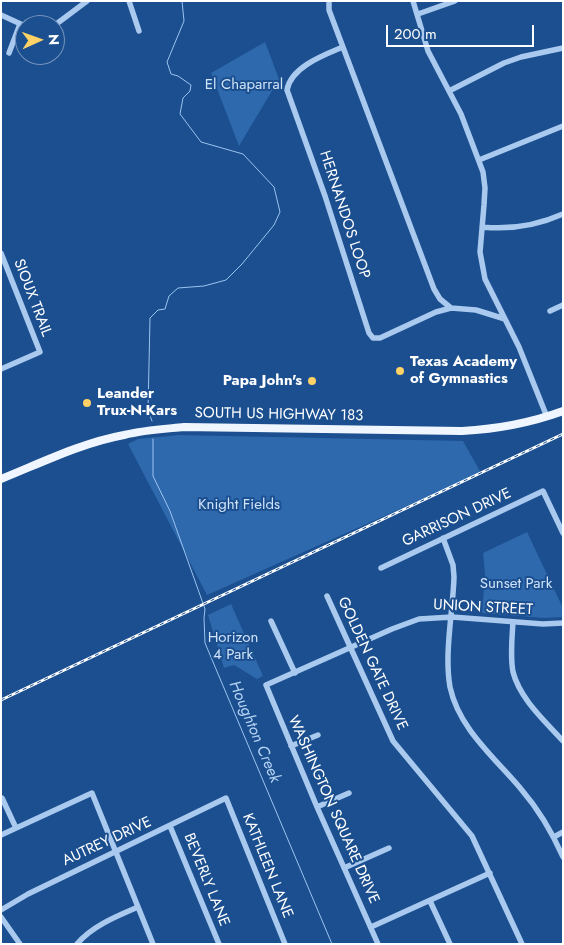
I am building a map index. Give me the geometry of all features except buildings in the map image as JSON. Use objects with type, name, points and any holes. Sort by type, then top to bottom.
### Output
[{"type":"main road","name":"SOUTH US HIGHWAY 183","points":[[1,480],[83,446],[122,435],[154,429],[245,428],[462,431],[512,425],[547,417],[563,411]]},
{"type":"street","points":[[65,18],[87,1]]},
{"type":"street","points":[[129,1],[139,31]]},
{"type":"street","points":[[413,1],[428,51],[467,130],[479,160],[484,179],[485,188],[480,245],[482,266],[489,287],[529,370],[547,417]]},
{"type":"street","points":[[418,14],[455,1]]},
{"type":"street","points":[[329,3],[329,10],[431,284],[440,299],[451,308]]},
{"type":"street","points":[[1,15],[15,22]]},
{"type":"street","points":[[9,54],[15,41]]},
{"type":"street","name":"HERNANDOS LOOP","points":[[343,47],[307,65],[291,79],[287,90],[325,196],[369,333],[373,338],[380,338],[436,312],[451,308],[476,310],[505,319]]},
{"type":"street","points":[[449,91],[504,63],[521,57],[563,48]]},
{"type":"street","points":[[479,160],[563,126]]},
{"type":"street","points":[[482,227],[524,227],[542,223],[563,214]]},
{"type":"street","name":"SIOUX TRAIL","points":[[1,253],[40,352],[1,369]]},
{"type":"street","points":[[550,311],[563,305]]},
{"type":"street","name":"GARRISON DRIVE","points":[[381,568],[543,491],[563,533]]},
{"type":"street","points":[[442,538],[450,555],[454,571],[448,673],[455,703],[462,718],[483,746],[537,810],[554,836],[563,857]]},
{"type":"street","name":"GOLDEN GATE DRIVE","points":[[327,596],[393,741],[465,826],[478,846],[522,944]]},
{"type":"street","name":"UNION STREET","points":[[266,685],[419,618],[452,617],[543,624],[563,623]]},
{"type":"street","points":[[271,621],[295,673]]},
{"type":"street","points":[[513,622],[513,671],[519,688],[563,741]]},
{"type":"street","name":"WASHINGTON SQUARE DRIVE","points":[[266,685],[317,808],[378,944]]},
{"type":"street","points":[[291,746],[318,735]]},
{"type":"street","points":[[1,835],[92,793],[153,944]]},
{"type":"street","points":[[317,808],[349,793]]},
{"type":"street","points":[[2,798],[16,828]]},
{"type":"street","name":"AUTREY DRIVE","points":[[1,910],[28,894],[226,798]]},
{"type":"street","name":"KATHLEEN LANE","points":[[226,798],[285,944]]},
{"type":"street","name":"BEVERLY LANE","points":[[170,826],[219,944]]},
{"type":"street","points":[[554,836],[563,832]]},
{"type":"street","points":[[344,868],[389,848]]},
{"type":"street","points":[[371,927],[490,873]]},
{"type":"street","points":[[430,900],[450,944]]},
{"type":"street","points":[[77,944],[94,929],[138,907]]},
{"type":"street","points":[[1,917],[20,944]]},
{"type":"green space","name":"El Chaparral","points":[[265,42],[279,79],[239,146],[211,73]]},
{"type":"green space","name":"Knight Fields","points":[[180,435],[463,441],[481,473],[207,595],[128,444],[138,439]]},
{"type":"green space","name":"Sunset Park","points":[[527,532],[563,608],[563,617],[544,618],[482,613],[485,574],[483,553]]},
{"type":"green space","name":"Horizon 4 Park","points":[[231,604],[263,676],[257,679],[234,665],[224,668],[208,615]]},
{"type":"waterway","name":"Houghton Creek","points":[[152,421],[148,410],[150,318],[158,310],[165,309],[169,296],[178,288],[204,286],[226,280],[242,264],[274,225],[280,212],[274,187],[243,154],[201,142],[180,114],[183,98],[190,91],[191,85],[178,76],[171,74],[167,62],[184,21],[182,1]]},
{"type":"waterway","name":"Houghton Creek","points":[[153,439],[153,476],[170,511],[205,609],[205,643],[332,944]]},
{"type":"railway","points":[[1,700],[563,434]]},
{"type":"place","name":"Texas Academy of Gymnastics","points":[[400,371]]},
{"type":"place","name":"Papa John's","points":[[312,381]]},
{"type":"place","name":"Leander Trux-N-Kars","points":[[87,403]]}]
